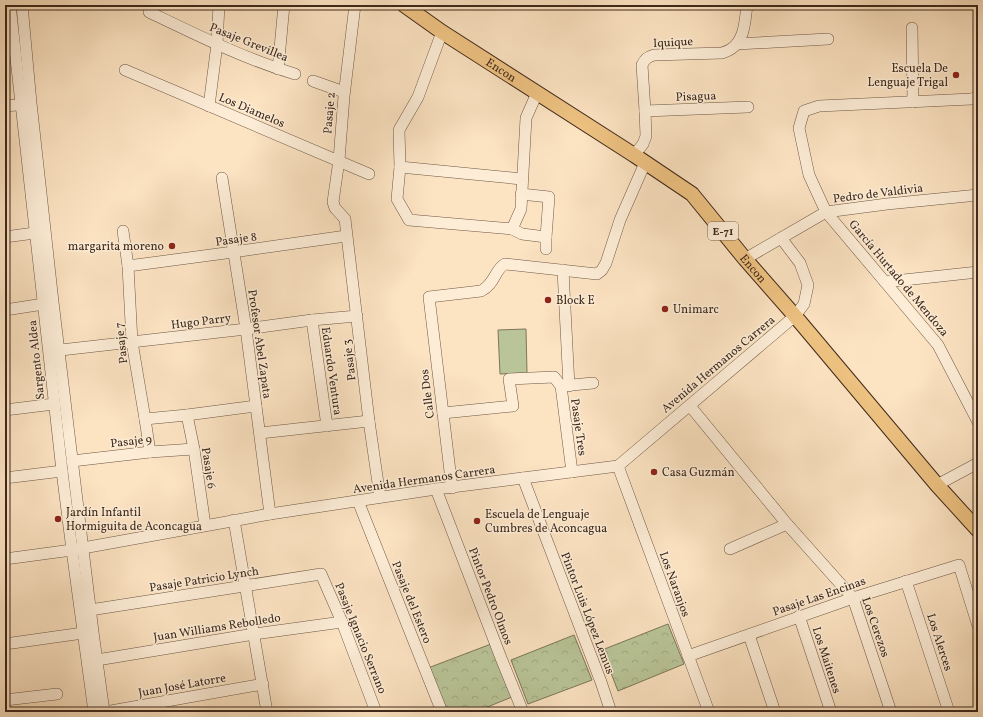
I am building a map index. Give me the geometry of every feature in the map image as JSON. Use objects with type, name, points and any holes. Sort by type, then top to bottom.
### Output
[{"type":"main road","name":"Encon","points":[[404,5],[442,32],[692,194],[937,485],[978,530]]},
{"type":"street","name":"Sargento Aldea","points":[[10,5],[26,104],[54,351],[72,461],[77,549],[88,632],[94,712]]},
{"type":"street","name":"Sargento Aldea","points":[[22,5],[26,104]]},
{"type":"street","points":[[209,106],[217,44],[219,5]]},
{"type":"street","points":[[278,69],[284,5]]},
{"type":"street","name":"Pasaje 2","points":[[345,219],[335,208],[333,202],[354,5]]},
{"type":"street","points":[[738,44],[742,37],[747,5]]},
{"type":"street","name":"Pasaje Grevillea","points":[[149,12],[217,44],[278,69],[295,74]]},
{"type":"street","points":[[912,28],[913,102]]},
{"type":"street","points":[[442,32],[418,97],[400,130],[400,167],[397,199],[410,220],[512,229],[522,234],[546,237]]},
{"type":"street","points":[[738,44],[828,39]]},
{"type":"street","name":"Iquique","points":[[634,155],[645,140],[642,65],[646,58],[654,55],[722,53],[738,44]]},
{"type":"street","name":"Los Diamelos","points":[[125,70],[370,174]]},
{"type":"street","points":[[313,81],[344,92]]},
{"type":"street","points":[[512,229],[521,209],[526,118],[537,93]]},
{"type":"street","name":"García Hurtado de Mendoza","points":[[978,96],[972,99],[819,106],[804,111],[799,128],[809,175],[826,212],[938,345],[978,422]]},
{"type":"street","points":[[5,106],[26,104]]},
{"type":"street","name":"Pisagua","points":[[645,111],[748,107]]},
{"type":"street","points":[[563,270],[597,274],[602,270],[606,263],[620,220],[645,164]]},
{"type":"street","points":[[400,167],[522,179]]},
{"type":"street","name":"Profesor Abel Zapata","points":[[222,178],[246,329],[270,514]]},
{"type":"street","points":[[521,194],[549,197],[546,249]]},
{"type":"street","name":"Pedro de Valdivia","points":[[746,259],[826,212],[978,195]]},
{"type":"street","name":"Pasaje 3","points":[[345,219],[369,421],[380,497]]},
{"type":"street","name":"Pasaje 7","points":[[123,231],[128,266],[132,342],[150,452]]},
{"type":"street","points":[[5,237],[40,232]]},
{"type":"street","name":"Pasaje 8","points":[[128,266],[346,236]]},
{"type":"street","name":"Avenida Hermanos Carrera","points":[[5,559],[77,549],[234,520],[380,497],[618,466],[795,316],[804,304],[808,284],[800,263],[781,238]]},
{"type":"street","name":"Calle Dos","points":[[452,488],[430,297],[481,291],[490,285],[502,266],[509,264],[563,270]]},
{"type":"street","name":"Pasaje Tres","points":[[563,270],[565,386],[572,472]]},
{"type":"street","points":[[885,282],[978,272]]},
{"type":"street","points":[[5,310],[48,303]]},
{"type":"street","name":"Hugo Parry","points":[[54,351],[357,316]]},
{"type":"street","name":"Eduardo Ventura","points":[[312,320],[327,426]]},
{"type":"street","name":"Sargento Aldea","points":[[54,351],[54,404],[62,471],[90,610],[88,632],[97,660],[105,712]]},
{"type":"street","points":[[443,413],[513,406],[509,379],[554,377],[565,386],[593,384]]},
{"type":"street","points":[[5,410],[54,404]]},
{"type":"street","name":"Pasaje 9","points":[[145,418],[187,415],[256,406]]},
{"type":"street","name":"Los Cerezos","points":[[690,406],[788,524],[853,598],[891,712]]},
{"type":"street","name":"Pasaje 6","points":[[187,415],[194,449],[205,525]]},
{"type":"street","points":[[260,433],[369,421]]},
{"type":"street","name":"Pasaje 9","points":[[72,461],[150,452],[194,449]]},
{"type":"street","points":[[937,485],[978,463]]},
{"type":"street","name":"Los Naranjos","points":[[618,466],[709,712]]},
{"type":"street","points":[[5,478],[62,471]]},
{"type":"street","name":"Pintor Luis López Lemus","points":[[523,478],[611,712]]},
{"type":"street","name":"Pintor Pedro Olmos","points":[[436,489],[500,658],[523,712]]},
{"type":"street","name":"Pasaje del Estero","points":[[358,501],[442,712]]},
{"type":"street","points":[[234,520],[267,712]]},
{"type":"street","points":[[730,549],[788,524]]},
{"type":"street","name":"Pasaje Las Encinas","points":[[688,656],[799,616],[959,565],[978,626]]},
{"type":"street","name":"Pasaje Patricio Lynch","points":[[90,610],[321,574]]},
{"type":"street","name":"Pasaje Ignacio Serrano","points":[[321,574],[342,622],[376,712]]},
{"type":"street","name":"Los Alerces","points":[[906,581],[949,712]]},
{"type":"street","name":"Los Maitenes","points":[[799,616],[831,712]]},
{"type":"street","name":"Juan Williams Rebolledo","points":[[97,660],[254,634],[342,622]]},
{"type":"street","points":[[5,644],[88,632]]},
{"type":"street","points":[[749,634],[775,712]]},
{"type":"street","name":"Juan José Latorre","points":[[105,712],[263,684]]},
{"type":"street","points":[[5,700],[57,694]]},
{"type":"green space","points":[[526,329],[527,373],[500,374],[498,330]]},
{"type":"green space","points":[[668,624],[684,664],[618,691],[602,650]]},
{"type":"green space","points":[[574,635],[592,680],[528,704],[511,660]]},
{"type":"green space","points":[[491,644],[512,697],[475,712],[445,712],[428,668]]},
{"type":"place","name":"Escuela De Lenguaje Trigal","points":[[956,75]]},
{"type":"place","name":"margarita moreno","points":[[172,246]]},
{"type":"place","name":"Block E","points":[[548,300]]},
{"type":"place","name":"Unimarc","points":[[665,309]]},
{"type":"place","name":"Casa Guzmán","points":[[654,472]]},
{"type":"place","name":"Jardín Infantil Hormiguita de Aconcagua","points":[[58,519]]},
{"type":"place","name":"Escuela de Lenguaje Cumbres de Aconcagua","points":[[477,521]]}]
